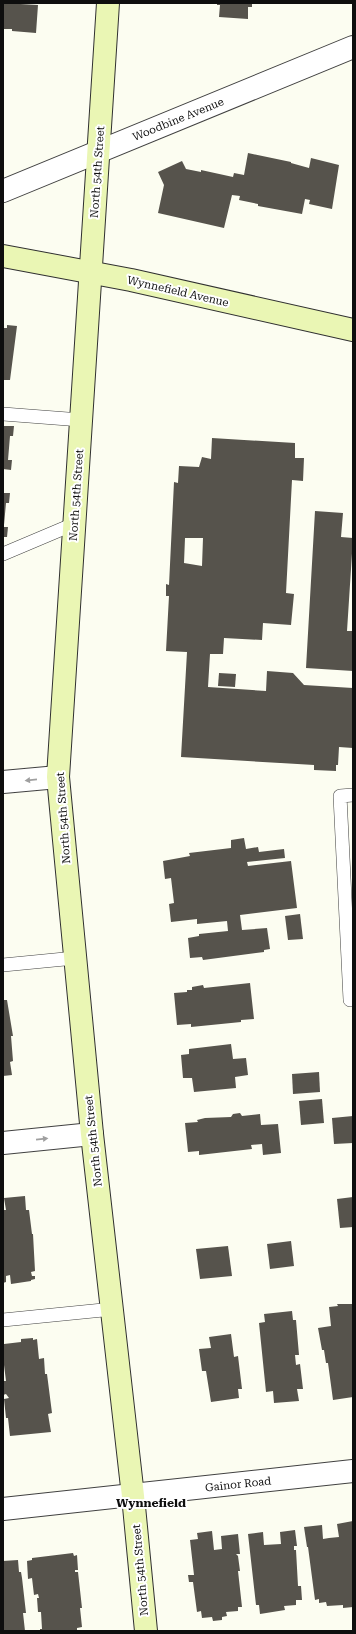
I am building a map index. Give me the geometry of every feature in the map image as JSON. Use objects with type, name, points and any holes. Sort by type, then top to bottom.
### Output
[{"type":"street","name":"North 54th Street","points":[[108,3],[58,777],[74,958],[92,1134],[113,1309],[146,1631]]},
{"type":"street","name":"Woodbine Avenue","points":[[3,191],[353,47]]},
{"type":"street","name":"Wynnefield Avenue","points":[[3,256],[131,280],[353,330]]},
{"type":"street","points":[[3,782],[58,777]]},
{"type":"street","points":[[3,1143],[92,1134]]},
{"type":"street","name":"Gainor Road","points":[[3,1509],[353,1471]]},
{"type":"lane","points":[[3,414],[81,420]]},
{"type":"lane","points":[[3,554],[74,524]]},
{"type":"lane","points":[[353,795],[340,796],[350,1000],[353,1000]]},
{"type":"lane","points":[[3,965],[74,958]]},
{"type":"lane","points":[[3,1320],[113,1309]]},
{"type":"building","points":[[3,3],[38,5],[36,33],[3,29]]},
{"type":"building","points":[[217,3],[252,3],[252,7],[248,7],[248,19],[219,17],[220,5],[217,5]]},
{"type":"building","points":[[248,153],[291,162],[309,168],[311,158],[339,165],[332,209],[309,204],[310,200],[305,199],[302,214],[258,206],[258,204],[239,200],[240,196],[232,195],[224,228],[158,213],[164,185],[158,172],[182,161],[186,169],[201,172],[201,170],[233,177],[234,173],[244,175]]},
{"type":"building","points":[[7,325],[17,326],[10,380],[3,380],[3,328],[7,328]]},
{"type":"building","points":[[3,426],[14,426],[13,436],[10,436],[8,460],[12,460],[11,470],[3,469]]},
{"type":"building","points":[[212,438],[295,443],[295,458],[304,458],[303,481],[292,480],[286,593],[294,594],[291,625],[263,623],[262,640],[224,638],[223,654],[210,654],[208,687],[266,691],[267,671],[293,673],[304,685],[353,688],[353,748],[339,747],[338,765],[336,765],[336,771],[314,770],[314,765],[181,757],[187,652],[166,651],[169,596],[166,596],[166,584],[169,585],[174,482],[178,483],[179,466],[199,467],[202,457],[211,459]],"holes":[[[185,538],[203,538],[202,566],[184,563]]]},
{"type":"building","points":[[3,493],[10,493],[9,503],[6,503],[4,525],[3,525]]},
{"type":"building","points":[[315,511],[343,513],[341,537],[353,538],[347,631],[353,631],[353,671],[306,668]]},
{"type":"building","points":[[3,527],[8,527],[7,537],[3,537]]},
{"type":"building","points":[[219,673],[236,674],[235,687],[218,686]]},
{"type":"building","points":[[244,838],[246,849],[258,847],[259,852],[284,849],[285,858],[247,862],[248,866],[291,861],[297,908],[240,915],[242,930],[267,928],[270,949],[264,950],[264,952],[203,960],[202,957],[190,958],[188,938],[199,936],[199,934],[228,931],[227,921],[197,924],[197,919],[171,922],[169,904],[174,903],[171,878],[165,879],[163,861],[190,856],[189,853],[231,848],[231,840]]},
{"type":"building","points":[[300,914],[303,939],[288,940],[285,916]]},
{"type":"building","points":[[250,983],[254,1019],[241,1020],[241,1022],[191,1027],[191,1024],[177,1025],[174,993],[187,992],[187,990],[192,990],[192,987],[203,985],[204,988]]},
{"type":"building","points":[[3,1000],[7,1000],[13,1036],[11,1036],[13,1061],[10,1062],[12,1075],[3,1076]]},
{"type":"building","points":[[231,1044],[233,1059],[246,1058],[248,1075],[235,1077],[236,1088],[194,1092],[192,1078],[183,1078],[181,1055],[189,1054],[189,1049]]},
{"type":"building","points":[[319,1072],[320,1092],[293,1094],[292,1074]]},
{"type":"building","points":[[322,1099],[324,1123],[301,1125],[299,1101]]},
{"type":"building","points":[[240,1113],[242,1116],[260,1114],[261,1125],[278,1124],[281,1153],[263,1155],[262,1144],[251,1145],[252,1149],[199,1155],[199,1151],[188,1152],[185,1123],[198,1122],[197,1120],[205,1118],[231,1117],[233,1114]]},
{"type":"building","points":[[353,1116],[353,1143],[334,1144],[332,1118]]},
{"type":"building","points":[[25,1196],[26,1210],[29,1210],[33,1234],[35,1271],[31,1272],[32,1276],[35,1276],[35,1279],[11,1284],[10,1275],[6,1276],[6,1282],[3,1283],[3,1212],[6,1210],[4,1198]]},
{"type":"building","points":[[353,1197],[353,1227],[340,1228],[337,1199]]},
{"type":"building","points":[[291,1241],[294,1266],[270,1269],[267,1244]]},
{"type":"building","points":[[228,1246],[232,1276],[200,1279],[196,1249]]},
{"type":"building","points":[[337,1304],[353,1304],[353,1397],[333,1400],[328,1363],[326,1363],[324,1350],[322,1350],[318,1328],[331,1326],[329,1307],[338,1306]]},
{"type":"building","points":[[292,1311],[293,1320],[296,1320],[299,1355],[295,1355],[296,1365],[300,1364],[303,1389],[297,1389],[299,1401],[274,1403],[273,1391],[266,1392],[259,1323],[265,1322],[264,1314]]},
{"type":"building","points":[[231,1334],[234,1357],[238,1356],[242,1389],[238,1389],[239,1398],[211,1402],[206,1371],[202,1371],[199,1349],[211,1348],[209,1337]]},
{"type":"building","points":[[33,1338],[33,1340],[37,1339],[39,1359],[44,1358],[45,1374],[47,1374],[52,1413],[48,1414],[51,1432],[10,1436],[4,1399],[9,1398],[6,1394],[3,1395],[3,1381],[6,1381],[3,1357],[4,1344],[21,1342],[21,1339]]},
{"type":"building","points":[[353,1521],[353,1607],[343,1608],[343,1605],[327,1606],[326,1602],[319,1603],[319,1599],[315,1600],[304,1527],[322,1525],[323,1539],[339,1537],[337,1524]]},
{"type":"building","points":[[295,1530],[297,1546],[294,1546],[294,1550],[296,1550],[298,1586],[301,1586],[302,1600],[296,1600],[296,1605],[284,1606],[285,1610],[260,1614],[259,1605],[256,1605],[248,1534],[263,1532],[264,1545],[281,1544],[280,1532]]},
{"type":"building","points":[[212,1531],[214,1550],[222,1549],[221,1536],[238,1534],[240,1554],[236,1554],[238,1556],[240,1571],[238,1571],[242,1607],[238,1607],[238,1611],[226,1612],[227,1616],[222,1617],[222,1620],[213,1621],[212,1617],[202,1618],[201,1611],[197,1612],[193,1582],[189,1582],[188,1575],[194,1575],[190,1540],[198,1539],[197,1533]]},
{"type":"building","points":[[73,1553],[74,1556],[77,1555],[78,1570],[75,1570],[75,1572],[78,1572],[82,1608],[80,1608],[82,1627],[77,1628],[77,1631],[40,1631],[40,1629],[42,1629],[41,1612],[38,1612],[37,1598],[39,1598],[38,1594],[34,1595],[32,1578],[28,1579],[27,1561],[32,1560],[32,1558]]},
{"type":"building","points":[[18,1560],[19,1572],[21,1572],[22,1578],[26,1613],[23,1613],[25,1631],[3,1631],[3,1561]]},
{"type":"district","name":"Wynnefield","points":[[151,1503]]}]
